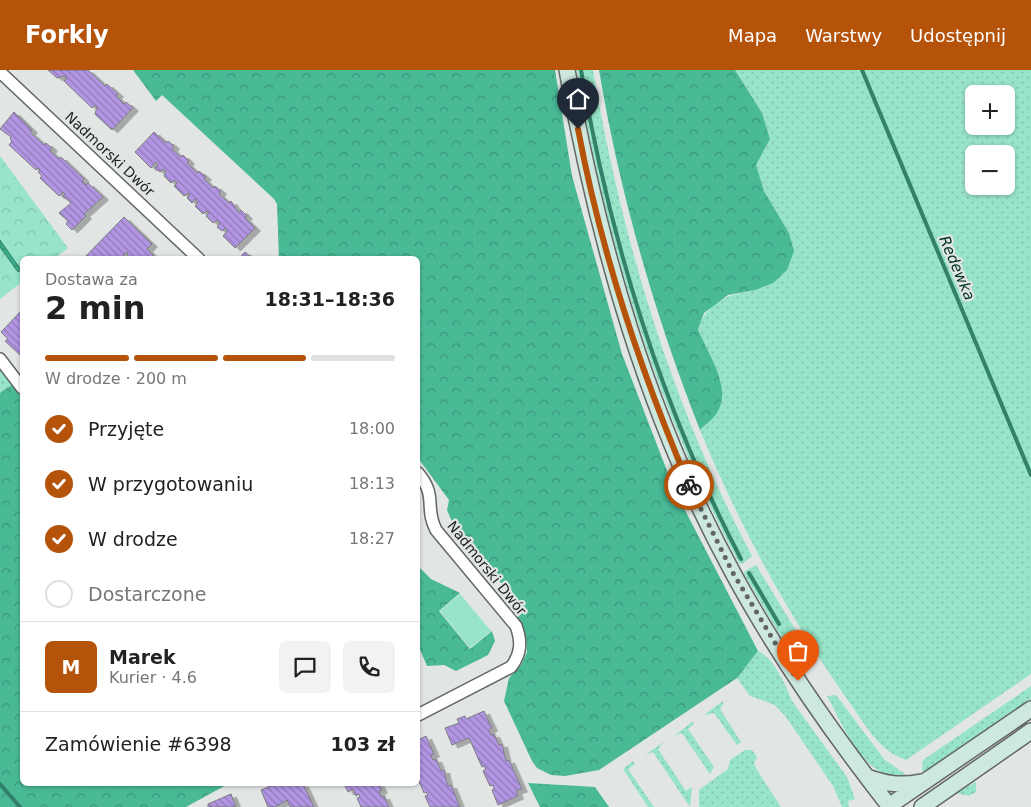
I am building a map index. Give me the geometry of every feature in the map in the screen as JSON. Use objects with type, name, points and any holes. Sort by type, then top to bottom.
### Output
[{"type":"main road","points":[[567,70],[584,161],[606,254],[635,350],[672,445],[708,526],[767,632],[829,726],[890,806],[1031,709]]},
{"type":"main road","points":[[922,807],[1031,731]]},
{"type":"main road","points":[[867,777],[886,784],[903,786],[924,782]]},
{"type":"street","name":"Nadmorski Dwór","points":[[0,72],[196,256]]},
{"type":"street","points":[[0,359],[20,385]]},
{"type":"street","name":"Nadmorski Dwór","points":[[420,477],[430,492],[431,518],[436,530],[516,626],[521,644],[520,653],[511,667],[420,714]]},
{"type":"green space","points":[[133,70],[555,70],[572,176],[622,354],[674,489],[758,651],[737,678],[599,770],[565,776],[551,775],[537,768],[504,701],[509,678],[521,665],[527,652],[526,637],[517,618],[524,611],[454,526],[447,510],[449,500],[420,461],[420,256],[279,256],[277,204],[274,199],[162,95],[156,101]]},
{"type":"green space","points":[[577,70],[593,70],[619,196],[653,320],[697,440],[752,556],[742,564],[739,563],[710,505],[683,445],[659,385],[638,323],[619,261],[603,198]]},
{"type":"green space","points":[[599,70],[735,70],[762,113],[770,139],[756,165],[764,191],[789,233],[794,251],[787,270],[773,283],[755,290],[728,295],[704,313],[698,329],[717,370],[722,392],[721,403],[717,413],[700,430],[668,342],[640,253],[617,162]]},
{"type":"green space","points":[[735,70],[1031,70],[1031,674],[906,760],[887,750],[865,726],[805,635],[748,535],[700,430],[717,413],[706,350],[698,328],[702,319],[713,305],[720,301],[736,294],[755,290],[789,233],[764,191],[756,165],[770,139],[762,113]]},
{"type":"green space","points":[[0,156],[68,248],[58,256],[20,256],[20,284],[0,299]]},
{"type":"green space","points":[[0,367],[13,384],[0,393]]},
{"type":"green space","points":[[13,384],[20,394],[20,786],[224,786],[186,807],[0,807],[0,393]]},
{"type":"green space","points":[[756,565],[809,652],[806,665],[783,640],[744,574],[745,571]]},
{"type":"green space","points":[[420,568],[431,579],[460,593],[439,611],[470,649],[492,631],[495,641],[488,655],[456,671],[444,665],[427,666],[420,650]]},
{"type":"green space","points":[[460,594],[491,631],[470,648],[440,611]]},
{"type":"green space","points":[[758,651],[774,666],[783,680],[792,701],[847,777],[855,799],[848,801],[849,807],[842,807],[833,786],[786,717],[775,705],[750,696],[737,678]]},
{"type":"green space","points":[[1031,686],[1031,699],[924,772],[922,770],[923,760]]},
{"type":"green space","points":[[836,695],[884,759],[909,777],[893,777],[880,771],[858,751],[827,696]]},
{"type":"green space","points":[[723,701],[720,709],[741,742],[737,745],[714,713],[704,715]]},
{"type":"green space","points":[[692,722],[694,724],[688,729],[714,767],[710,774],[682,733],[674,736]]},
{"type":"green space","points":[[664,742],[658,749],[686,791],[692,787],[690,807],[653,752],[645,755]]},
{"type":"green space","points":[[745,750],[752,750],[757,757],[754,763],[757,770],[781,807],[699,807],[699,790],[728,769],[730,760]]},
{"type":"green space","points":[[633,761],[635,764],[628,769],[654,807],[648,807],[623,769]]},
{"type":"green space","points":[[976,782],[976,792],[969,796],[956,793]]},
{"type":"green space","points":[[528,783],[595,787],[609,807],[540,807]]},
{"type":"water","points":[[0,240],[20,271],[18,272],[0,247]]},
{"type":"building","points":[[48,70],[88,70],[105,86],[107,84],[118,94],[116,96],[124,104],[126,102],[133,108],[112,130],[95,114],[97,107],[95,105],[92,108],[64,81],[67,78],[64,76],[57,78]]},
{"type":"building","points":[[14,112],[32,130],[30,132],[44,145],[46,143],[52,148],[50,151],[59,159],[61,157],[84,179],[82,181],[86,185],[88,183],[103,197],[84,214],[86,216],[72,230],[66,224],[68,221],[59,213],[71,203],[63,196],[65,194],[63,192],[59,196],[40,178],[42,176],[38,172],[40,170],[38,168],[36,170],[9,145],[12,141],[11,137],[0,129]]},
{"type":"building","points":[[154,132],[166,143],[168,141],[174,146],[172,149],[181,157],[183,155],[189,161],[187,163],[197,173],[199,171],[206,177],[204,179],[213,188],[215,186],[221,191],[219,194],[229,203],[231,201],[239,213],[241,210],[247,216],[245,218],[255,228],[235,248],[223,236],[227,231],[225,228],[222,231],[217,227],[220,223],[217,220],[213,223],[206,216],[209,213],[206,211],[203,214],[195,206],[198,203],[195,199],[192,203],[187,198],[190,195],[188,193],[184,196],[174,186],[177,183],[174,180],[171,183],[164,176],[166,172],[163,169],[160,172],[155,168],[158,165],[156,162],[151,168],[135,152]]},
{"type":"building","points":[[124,217],[152,244],[147,249],[152,256],[128,256],[127,252],[123,256],[86,256]]},
{"type":"building","points":[[245,252],[250,256],[241,256]]},
{"type":"building","points":[[20,312],[20,355],[5,341],[8,339],[1,332]]},
{"type":"building","points":[[484,711],[492,728],[489,730],[491,735],[494,734],[499,745],[502,744],[506,761],[509,760],[522,789],[516,791],[518,796],[498,805],[492,790],[494,789],[493,785],[490,786],[483,771],[486,769],[484,766],[482,767],[469,738],[452,745],[445,728],[459,723],[457,719],[465,716],[466,719]]},
{"type":"building","points":[[426,736],[434,754],[431,755],[433,760],[436,759],[441,771],[444,770],[448,786],[451,785],[460,807],[430,807],[425,796],[428,795],[426,792],[424,793],[420,784],[420,739]]},
{"type":"building","points":[[270,786],[304,786],[314,807],[290,807],[287,800],[275,807],[268,807],[261,790]]},
{"type":"building","points":[[345,786],[380,786],[382,790],[379,791],[381,797],[384,796],[389,807],[361,807],[357,798],[360,797],[359,794],[356,796],[353,789],[348,792]]},
{"type":"building","points":[[231,794],[236,807],[208,807],[208,804]]},
{"type":"waterway","points":[[581,70],[607,197],[642,321],[686,442],[712,501],[741,559]]},
{"type":"waterway","name":"Redewka","points":[[862,70],[1031,475]]},
{"type":"waterway","points":[[749,573],[779,624]]},
{"type":"waterway","points":[[0,784],[20,807]]},
{"type":"way so far","points":[[689,485],[733,573],[798,681]]},
{"type":"route","points":[[578,129],[606,254],[622,310],[649,388],[689,485]]}]
